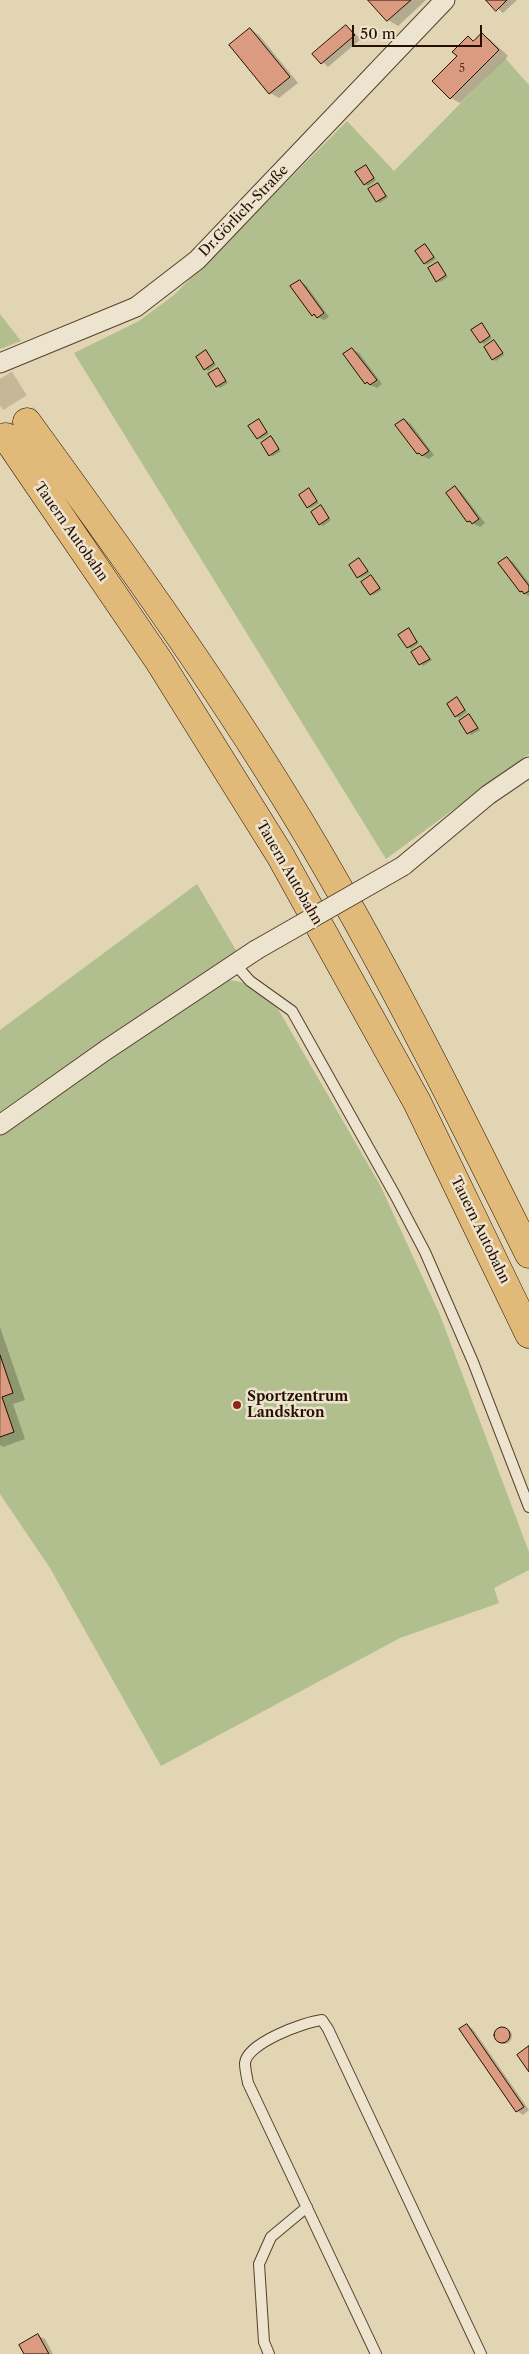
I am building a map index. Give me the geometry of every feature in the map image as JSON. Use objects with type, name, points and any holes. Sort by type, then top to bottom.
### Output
[{"type":"highway","name":"Tauern Autobahn","points":[[529,1254],[436,1064],[315,846],[178,630],[17,430],[280,854],[417,1102],[529,1334]]},
{"type":"street","name":"Dr.Görlich-Straße","points":[[0,363],[136,307],[197,260],[445,0]]},
{"type":"street","points":[[0,1125],[106,1050],[256,950],[403,866],[488,795],[529,767]]},
{"type":"lane","points":[[235,964],[250,981],[292,1011],[395,1195],[425,1252],[473,1362],[529,1507]]},
{"type":"lane","points":[[376,2354],[248,2083],[245,2062],[254,2047],[309,2021],[322,2020],[328,2029],[481,2354]]},
{"type":"lane","points":[[269,2354],[264,2342],[259,2264],[272,2237],[307,2207]]},
{"type":"green space","points":[[505,58],[529,85],[529,754],[386,859],[74,353],[139,321],[174,295],[347,121],[394,171]]},
{"type":"green space","points":[[0,314],[21,341],[0,349]]},
{"type":"green space","points":[[197,884],[237,952],[0,1120],[0,1030]]},
{"type":"green space","name":"Sportzentrum Landskron","points":[[222,978],[249,984],[278,1009],[380,1185],[440,1315],[529,1552],[529,1570],[494,1588],[499,1603],[400,1638],[161,1766],[50,1568],[0,1494],[0,1124]]},
{"type":"building","points":[[368,0],[411,0],[387,21]]},
{"type":"building","points":[[486,0],[507,0],[496,11]]},
{"type":"building","points":[[346,25],[355,35],[321,64],[312,54]]},
{"type":"building","points":[[250,28],[290,77],[269,94],[229,45]]},
{"type":"building","points":[[482,33],[499,50],[450,99],[432,81],[457,56],[452,52],[468,36],[473,41]]},
{"type":"building","points":[[366,165],[374,178],[364,185],[355,172]]},
{"type":"building","points":[[378,183],[386,196],[376,202],[368,189]]},
{"type":"building","points":[[425,244],[434,257],[424,264],[415,251]]},
{"type":"building","points":[[438,262],[446,275],[436,282],[428,268]]},
{"type":"building","points":[[300,280],[324,313],[317,318],[314,314],[312,316],[290,286]]},
{"type":"building","points":[[482,323],[490,336],[480,343],[471,330]]},
{"type":"building","points":[[494,340],[503,353],[492,360],[484,347]]},
{"type":"building","points":[[352,348],[377,380],[370,385],[367,382],[365,384],[343,354]]},
{"type":"building","points":[[206,350],[214,363],[204,370],[196,357]]},
{"type":"building","points":[[218,368],[226,381],[216,387],[208,374]]},
{"type":"building","points":[[259,419],[267,432],[257,439],[248,426]]},
{"type":"building","points":[[404,419],[429,451],[422,456],[419,453],[417,454],[395,425]]},
{"type":"building","points":[[271,436],[279,449],[269,456],[261,443]]},
{"type":"building","points":[[455,486],[479,519],[472,524],[470,521],[467,522],[446,493]]},
{"type":"building","points":[[309,488],[317,501],[307,508],[299,495]]},
{"type":"building","points":[[321,505],[329,518],[319,525],[311,512]]},
{"type":"building","points":[[507,557],[529,586],[529,591],[524,594],[522,591],[520,592],[498,563]]},
{"type":"building","points":[[359,558],[368,571],[357,578],[349,565]]},
{"type":"building","points":[[371,575],[380,588],[370,595],[361,582]]},
{"type":"building","points":[[409,628],[417,642],[407,648],[398,635]]},
{"type":"building","points":[[421,646],[430,659],[419,665],[411,652]]},
{"type":"building","points":[[457,697],[465,710],[455,717],[447,704]]},
{"type":"building","points":[[469,714],[478,728],[467,734],[459,721]]},
{"type":"building","points":[[0,1355],[13,1393],[2,1397],[14,1432],[0,1437]]},
{"type":"building","points":[[467,2024],[524,2107],[516,2112],[459,2029]]},
{"type":"building","points":[[499,2027],[505,2027],[510,2032],[508,2041],[499,2043],[494,2038],[494,2032]]},
{"type":"building","points":[[529,2046],[529,2072],[517,2055]]},
{"type":"building","points":[[38,2334],[49,2354],[24,2354],[19,2345]]},
{"type":"tunnel","points":[[0,379],[27,422]]},
{"type":"place","name":"Sportzentrum Landskron","points":[[237,1405]]}]
